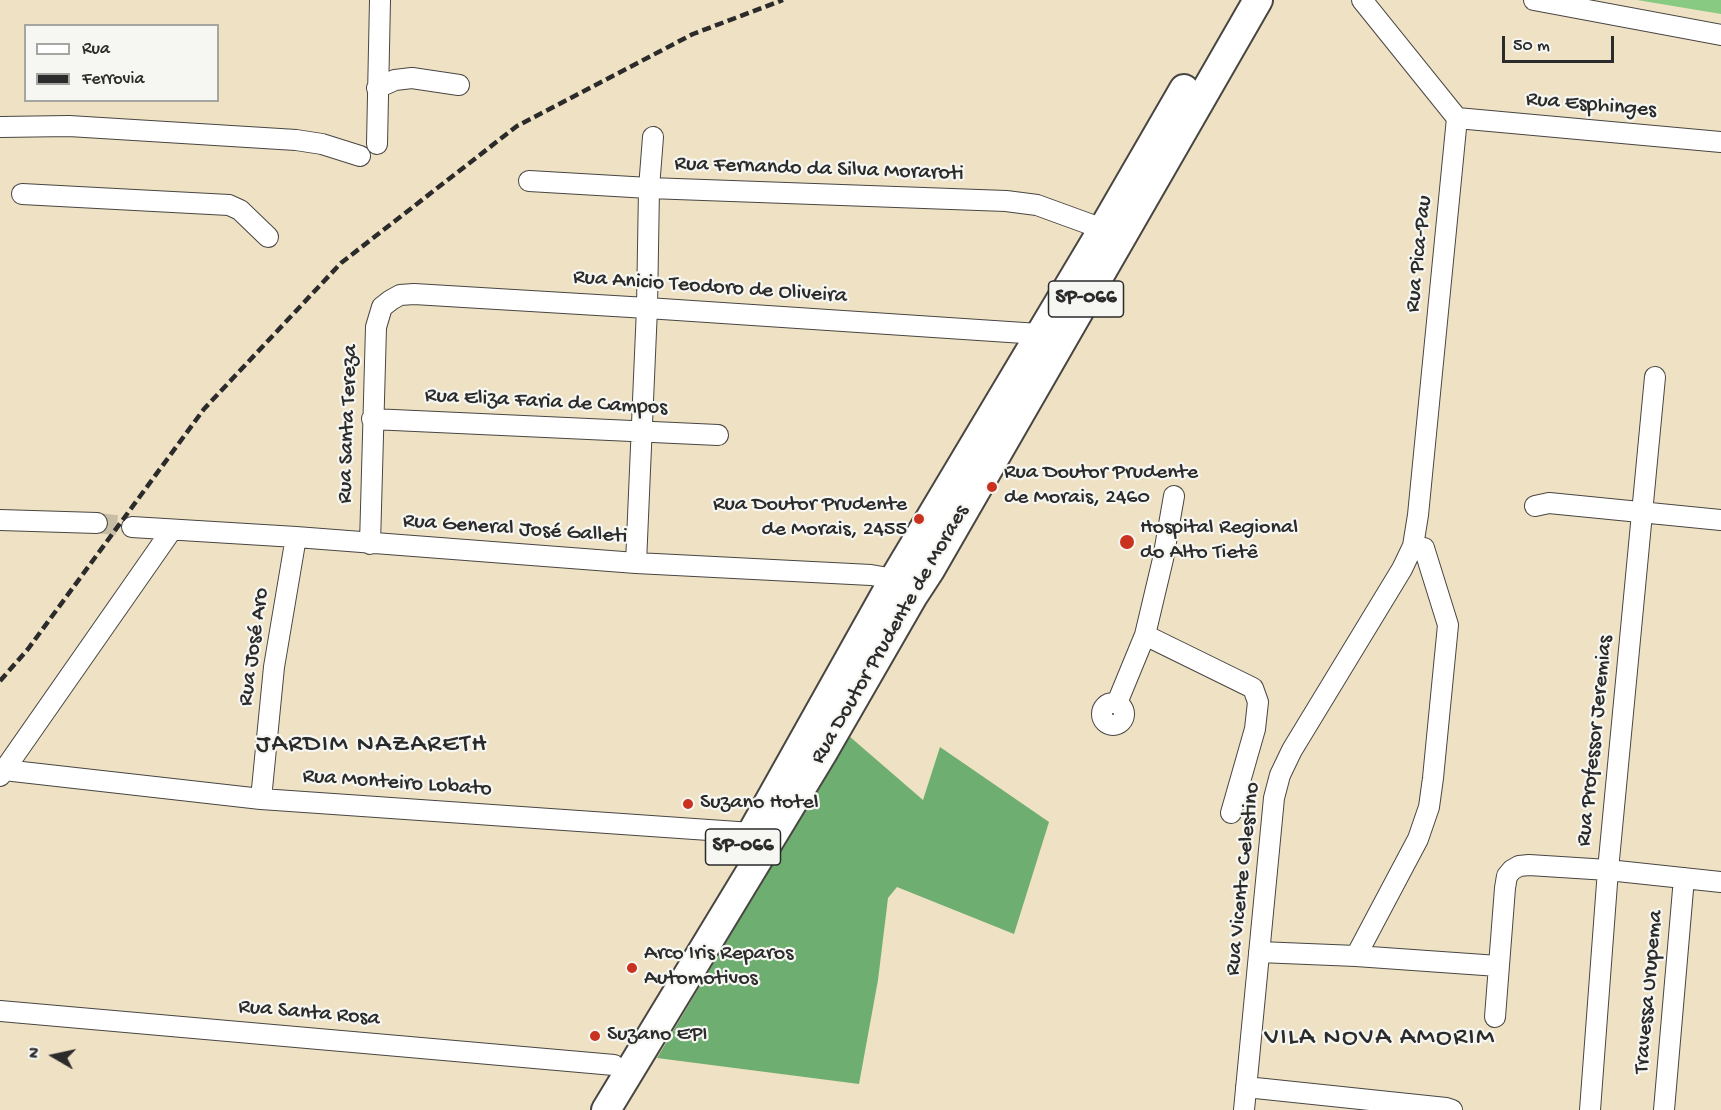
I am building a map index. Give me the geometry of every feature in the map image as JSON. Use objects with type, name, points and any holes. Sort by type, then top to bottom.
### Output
[{"type":"highway","name":"Rua Doutor Prudente de Moraes","points":[[606,1110],[822,754],[903,588],[1039,334],[1103,229],[1235,0]]},
{"type":"highway","name":"Rua Doutor Prudente de Moraes","points":[[586,1110],[752,833],[903,588],[942,549],[1258,0]]},
{"type":"street","points":[[377,144],[380,0]]},
{"type":"street","points":[[1362,0],[1457,118]]},
{"type":"street","points":[[1534,0],[1721,35]]},
{"type":"street","points":[[377,88],[395,80],[412,78],[459,85]]},
{"type":"street","name":"Rua Esphinges","points":[[1457,118],[1721,142]]},
{"type":"street","name":"Rua Pica-Pau","points":[[1413,546],[1419,515],[1457,118]]},
{"type":"street","points":[[0,127],[69,126],[296,140],[322,144],[360,156]]},
{"type":"street","points":[[636,563],[647,308],[649,188],[654,137]]},
{"type":"street","name":"Rua Fernando da Silva Moraroti","points":[[530,181],[649,188],[1006,201],[1037,205],[1103,229]]},
{"type":"street","points":[[21,194],[229,205],[240,210],[268,237]]},
{"type":"street","name":"Rua Anicio Teodoro de Oliveira","points":[[382,307],[400,295],[414,294],[1039,334]]},
{"type":"street","name":"Rua Santa Tereza","points":[[369,544],[376,327],[382,307]]},
{"type":"street","name":"Rua Professor Jeremias","points":[[1590,1110],[1608,870],[1655,377]]},
{"type":"street","name":"Rua Eliza Faria de Campos","points":[[372,419],[718,435]]},
{"type":"street","points":[[1116,703],[1145,635],[1163,559],[1174,496]]},
{"type":"street","points":[[1535,506],[1550,503],[1721,519]]},
{"type":"street","points":[[0,520],[98,523]]},
{"type":"street","name":"Rua General José Galleti","points":[[132,527],[636,563],[871,575],[903,588]]},
{"type":"street","points":[[2,773],[171,531]]},
{"type":"street","name":"Rua José Aro","points":[[261,799],[274,667],[296,537]]},
{"type":"street","points":[[1356,956],[1418,839],[1429,807],[1448,625],[1424,548],[1413,546]]},
{"type":"street","name":"Rua Vicente Celestino","points":[[1244,1110],[1274,798],[1280,775],[1292,750],[1402,569],[1413,546]]},
{"type":"street","points":[[1145,635],[1253,688],[1258,702],[1255,729],[1231,813]]},
{"type":"street","name":"Rua Monteiro Lobato","points":[[2,773],[261,799],[752,833]]},
{"type":"street","points":[[1495,1017],[1505,888],[1512,870],[1519,866],[1529,865],[1608,870],[1721,882]]},
{"type":"street","name":"Travessa Urupema","points":[[1664,1110],[1684,878]]},
{"type":"street","points":[[1259,952],[1498,966]]},
{"type":"street","name":"Rua Santa Rosa","points":[[0,1011],[614,1065]]},
{"type":"street","points":[[1246,1087],[1448,1109]]},
{"type":"green space","points":[[1637,0],[1721,0],[1721,14]]},
{"type":"green space","points":[[849,736],[923,800],[940,747],[1049,822],[1014,934],[897,887],[888,898],[878,980],[859,1084],[657,1058]]},
{"type":"tunnel","points":[[97,523],[132,527]]},
{"type":"railway","points":[[0,681],[28,649],[204,409],[341,263],[517,126],[693,34],[783,0]]},
{"type":"place","name":"Rua Doutor Prudente de Morais, 2460","points":[[992,487]]},
{"type":"place","name":"Rua Doutor Prudente de Morais, 2455","points":[[919,519]]},
{"type":"place","name":"Hospital Regional do Alto Tietê","points":[[1127,542]]},
{"type":"place","name":"Suzano Hotel","points":[[688,804]]},
{"type":"place","name":"Arco Iris Reparos Automotivos","points":[[632,968]]},
{"type":"place","name":"Suzano EPI","points":[[595,1036]]},
{"type":"district","name":"JARDIM NAZARETH","points":[[372,746]]},
{"type":"district","name":"VILA NOVA AMORIM","points":[[1380,1039]]}]
